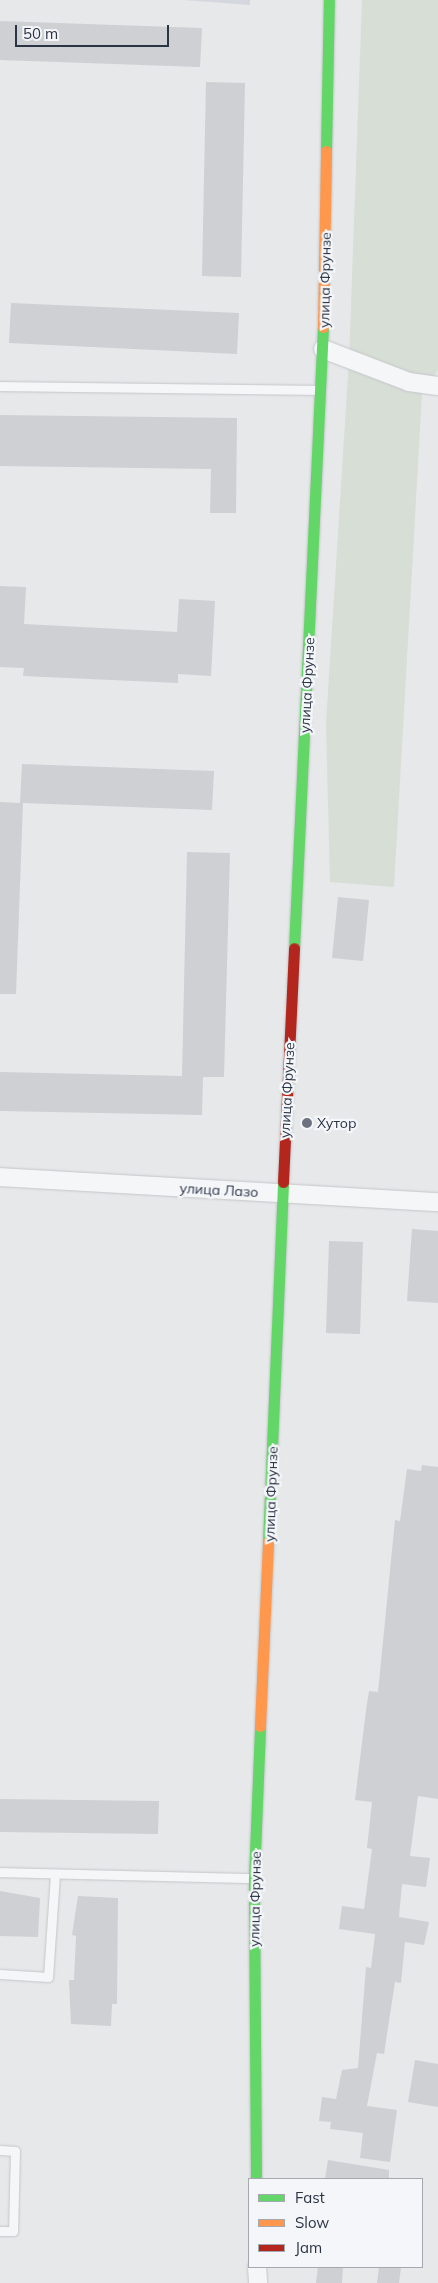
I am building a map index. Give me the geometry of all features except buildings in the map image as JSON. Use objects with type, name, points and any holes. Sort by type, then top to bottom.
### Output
[{"type":"street","name":"улица Фрунзе","points":[[256,2178],[254,1878],[283,1194],[324,349],[329,0]]},
{"type":"street","points":[[324,349],[408,382],[438,386]]},
{"type":"street","name":"улица Лазо","points":[[0,1177],[438,1202]]},
{"type":"street","points":[[257,2268],[258,2283]]},
{"type":"lane","points":[[0,386],[322,390]]},
{"type":"lane","points":[[0,1872],[254,1878]]},
{"type":"lane","points":[[0,1974],[48,1977],[55,1874]]},
{"type":"lane","points":[[0,2150],[15,2151],[14,2231],[0,2231]]},
{"type":"shaded area","points":[[184,0],[250,0],[250,5]]},
{"type":"shaded area","points":[[362,0],[438,0],[438,370],[422,394],[394,887],[330,882],[326,723],[349,360]]},
{"type":"traffic: fast","points":[[326,151],[329,0]]},
{"type":"traffic: fast","points":[[294,948],[323,327]]},
{"type":"traffic: fast","points":[[268,1542],[283,1182]]},
{"type":"traffic: fast","points":[[256,2178],[254,1878],[260,1726]]},
{"type":"traffic: slow","points":[[323,327],[326,151]]},
{"type":"traffic: slow","points":[[260,1726],[268,1542]]},
{"type":"traffic: jam","points":[[283,1182],[294,948]]},
{"type":"place","name":"Хутор","points":[[307,1123]]}]
